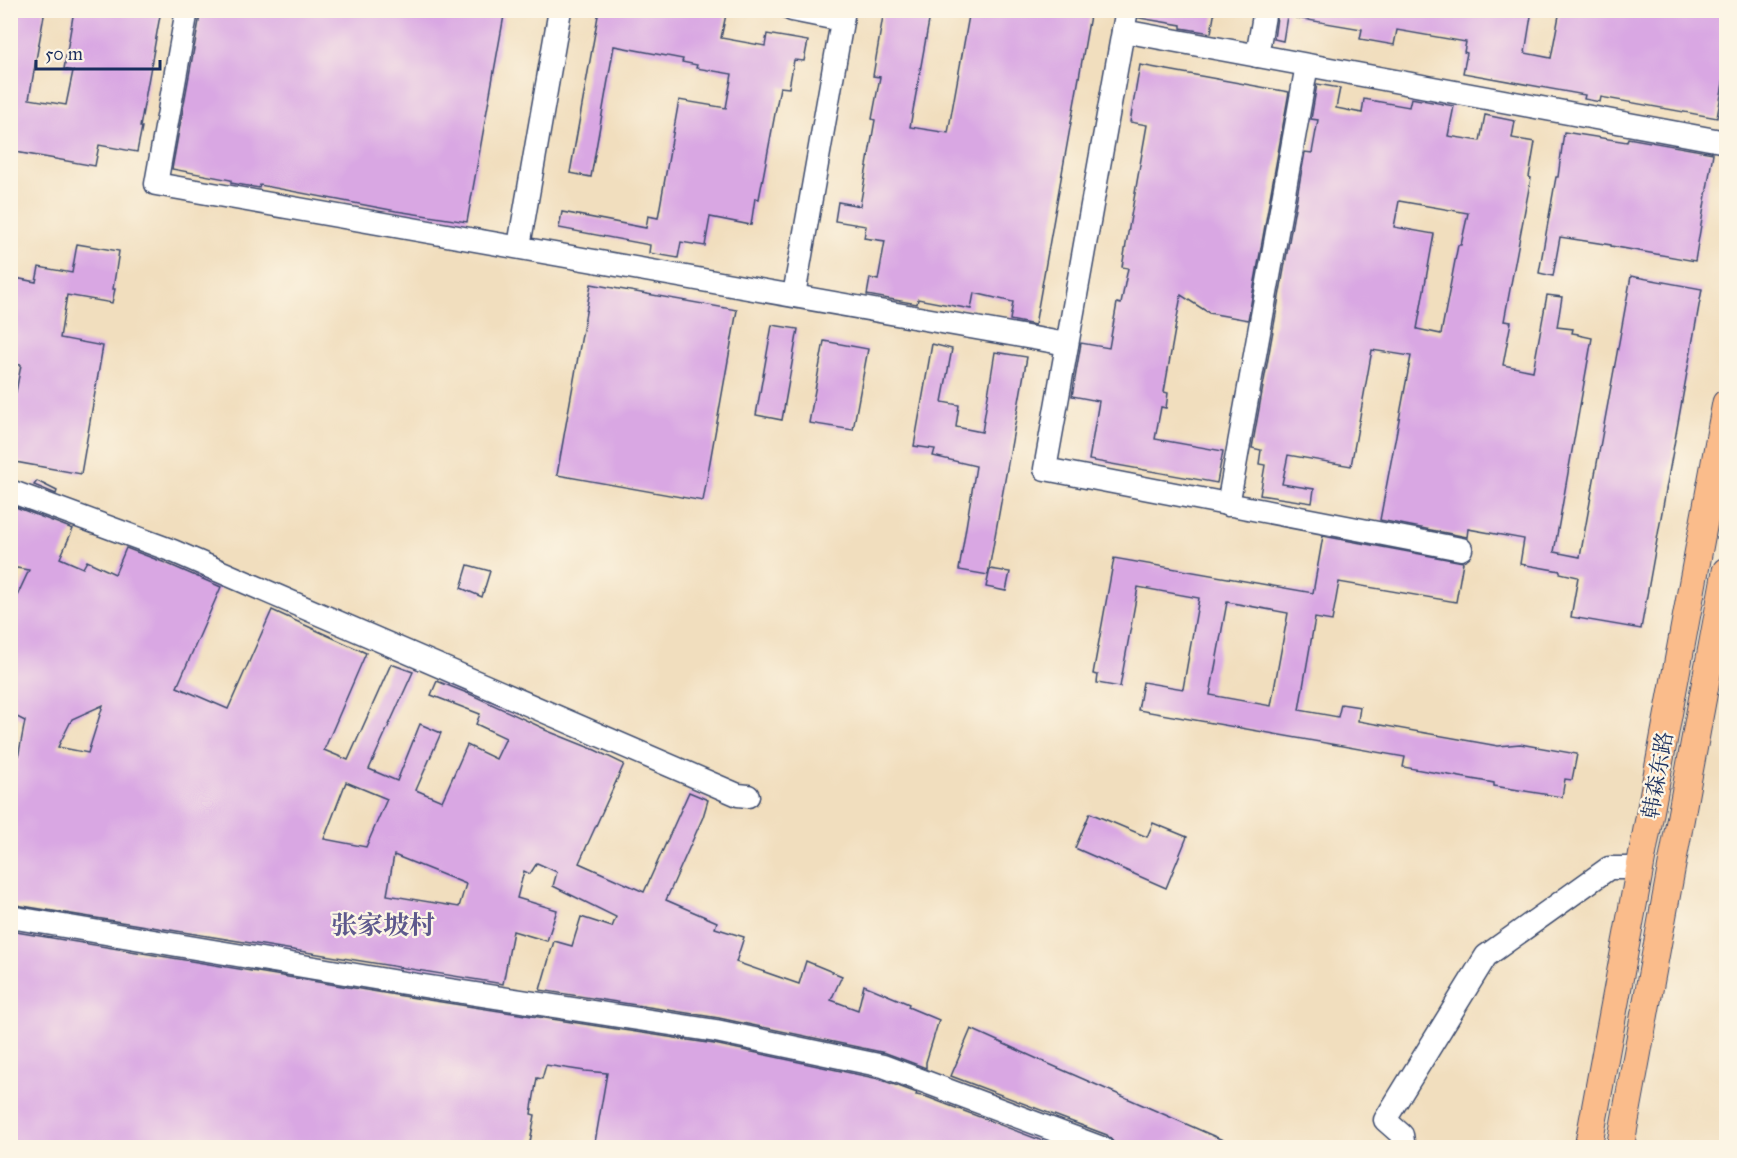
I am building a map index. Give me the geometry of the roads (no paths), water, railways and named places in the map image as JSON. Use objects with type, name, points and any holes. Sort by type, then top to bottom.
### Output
[{"type":"main road","name":"韩森东路","points":[[1588,1148],[1722,448],[1726,403]]},
{"type":"main road","name":"韩森东路","points":[[1620,1148],[1726,571]]},
{"type":"street","points":[[188,10],[156,184],[1067,344]]},
{"type":"street","points":[[519,246],[560,10]]},
{"type":"street","points":[[792,10],[843,15],[794,295]]},
{"type":"street","points":[[1257,56],[1265,10]]},
{"type":"street","points":[[1461,549],[1045,469],[1125,21],[1257,56],[1726,142]]},
{"type":"street","points":[[1228,504],[1307,65]]},
{"type":"street","points":[[10,491],[173,551],[727,791],[748,796]]},
{"type":"street","points":[[1404,1148],[1402,1135],[1385,1120],[1486,956],[1610,868],[1640,868]]},
{"type":"street","points":[[10,917],[398,982],[716,1031],[882,1066],[1102,1148]]},
{"type":"district","name":"张家坡村","points":[[383,925]]}]
